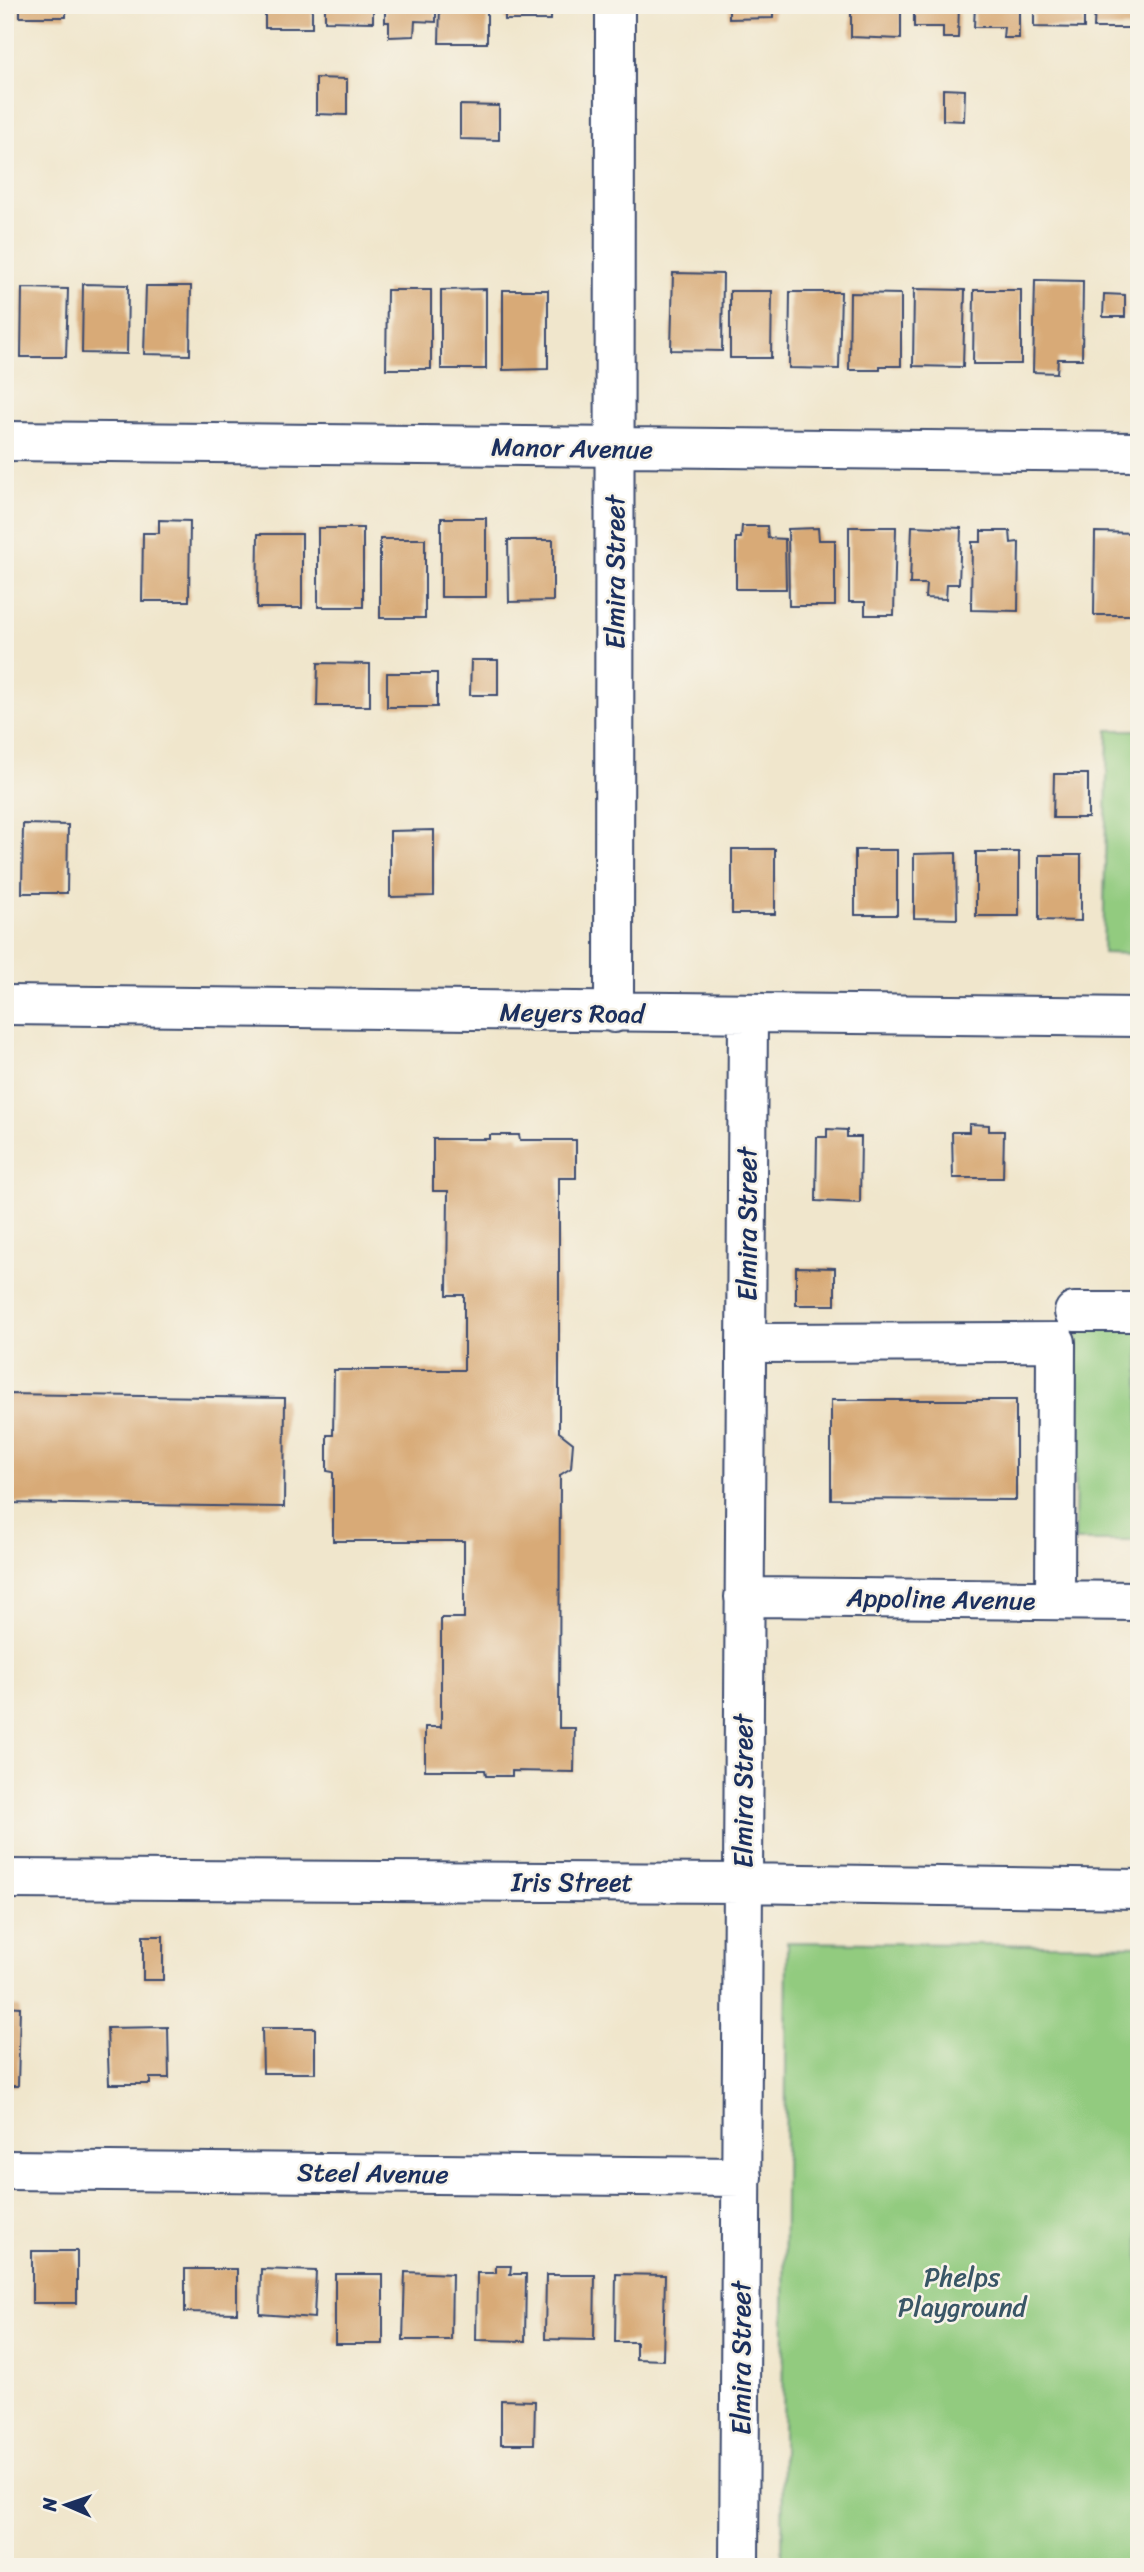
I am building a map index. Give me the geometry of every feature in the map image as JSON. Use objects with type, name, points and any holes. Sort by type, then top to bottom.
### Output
[{"type":"street","name":"Elmira Street","points":[[614,1013],[615,5]]},
{"type":"street","name":"Manor Avenue","points":[[5,441],[1139,452]]},
{"type":"street","name":"Meyers Road","points":[[5,1005],[748,1015],[1139,1017]]},
{"type":"street","name":"Elmira Street","points":[[739,2567],[748,1015]]},
{"type":"street","points":[[1074,1312],[1139,1312]]},
{"type":"street","points":[[746,1342],[1056,1342],[1055,1601]]},
{"type":"street","name":"Appoline Avenue","points":[[744,1597],[1139,1601]]},
{"type":"street","name":"Iris Street","points":[[5,1880],[743,1883],[1139,1889]]},
{"type":"street","name":"Steel Avenue","points":[[5,2170],[742,2177]]},
{"type":"green space","points":[[1108,730],[1139,730],[1139,954],[1103,953]]},
{"type":"green space","points":[[1077,1322],[1139,1322],[1139,1541],[1075,1541]]},
{"type":"green space","name":"Phelps Playground","points":[[787,1942],[1139,1946],[1139,2567],[782,2567]]},
{"type":"building","points":[[20,5],[66,5],[66,17],[20,17]]},
{"type":"building","points":[[265,5],[312,5],[312,28],[265,28]]},
{"type":"building","points":[[325,5],[373,5],[373,22],[325,21]]},
{"type":"building","points":[[385,5],[436,5],[436,22],[415,21],[414,36],[389,37],[389,22],[385,22]]},
{"type":"building","points":[[440,5],[487,5],[487,43],[439,43]]},
{"type":"building","points":[[505,5],[551,5],[551,20],[505,20]]},
{"type":"building","points":[[729,5],[773,5],[773,18],[729,19]]},
{"type":"building","points":[[851,5],[901,5],[901,39],[851,37]]},
{"type":"building","points":[[914,5],[959,5],[958,38],[943,38],[943,27],[914,27]]},
{"type":"building","points":[[975,5],[1019,5],[1019,38],[1003,38],[1004,27],[974,27]]},
{"type":"building","points":[[1034,5],[1084,5],[1084,28],[1034,27]]},
{"type":"building","points":[[1095,5],[1139,5],[1139,28],[1094,28]]},
{"type":"building","points":[[316,78],[347,79],[347,115],[316,114]]},
{"type":"building","points":[[943,89],[965,90],[964,121],[943,120]]},
{"type":"building","points":[[460,105],[499,106],[499,140],[460,139]]},
{"type":"building","points":[[673,273],[723,274],[722,351],[671,350]]},
{"type":"building","points":[[1035,280],[1083,281],[1082,359],[1058,359],[1057,373],[1033,372]]},
{"type":"building","points":[[83,284],[128,285],[127,354],[82,353]]},
{"type":"building","points":[[146,286],[191,286],[190,355],[144,354]]},
{"type":"building","points":[[22,288],[68,289],[66,357],[21,357]]},
{"type":"building","points":[[486,289],[486,369],[441,369],[441,290]]},
{"type":"building","points":[[914,289],[965,290],[963,367],[913,366]]},
{"type":"building","points":[[387,290],[431,290],[431,369],[386,369]]},
{"type":"building","points":[[503,290],[548,290],[548,369],[503,370]]},
{"type":"building","points":[[974,290],[1021,290],[1021,364],[973,364]]},
{"type":"building","points":[[730,291],[772,291],[771,358],[730,358]]},
{"type":"building","points":[[790,292],[841,292],[839,369],[789,368]]},
{"type":"building","points":[[850,293],[901,294],[901,366],[880,366],[880,370],[849,370]]},
{"type":"building","points":[[1104,294],[1125,295],[1125,317],[1103,317]]},
{"type":"building","points":[[441,518],[486,518],[486,597],[441,597]]},
{"type":"building","points":[[159,520],[190,521],[189,601],[142,601],[143,533],[159,533]]},
{"type":"building","points":[[742,526],[767,526],[768,538],[785,539],[786,589],[736,589],[736,538],[741,538]]},
{"type":"building","points":[[912,526],[961,528],[959,584],[947,584],[946,599],[925,598],[926,584],[910,584]]},
{"type":"building","points":[[849,527],[896,527],[894,615],[865,615],[865,602],[849,602]]},
{"type":"building","points":[[318,528],[363,528],[363,607],[318,607]]},
{"type":"building","points":[[818,528],[819,540],[835,540],[835,606],[789,606],[788,529]]},
{"type":"building","points":[[981,531],[1010,531],[1011,543],[1019,542],[1018,611],[971,610],[972,542],[981,542]]},
{"type":"building","points":[[1095,532],[1139,533],[1139,615],[1094,615]]},
{"type":"building","points":[[258,534],[302,534],[302,608],[257,608]]},
{"type":"building","points":[[380,539],[425,539],[425,618],[380,618]]},
{"type":"building","points":[[508,540],[553,540],[553,601],[509,602]]},
{"type":"building","points":[[471,660],[498,660],[498,695],[470,695]]},
{"type":"building","points":[[318,663],[370,664],[370,706],[317,706]]},
{"type":"building","points":[[387,673],[437,673],[437,707],[387,707]]},
{"type":"building","points":[[1054,774],[1088,774],[1088,818],[1053,818]]},
{"type":"building","points":[[23,824],[68,825],[67,893],[22,893]]},
{"type":"building","points":[[434,830],[434,896],[390,897],[390,831]]},
{"type":"building","points":[[732,849],[775,849],[775,914],[732,914]]},
{"type":"building","points":[[855,850],[897,850],[897,915],[855,915]]},
{"type":"building","points":[[976,852],[1019,852],[1019,916],[976,916]]},
{"type":"building","points":[[956,853],[957,919],[914,918],[914,854]]},
{"type":"building","points":[[1039,855],[1081,855],[1081,921],[1039,920]]},
{"type":"building","points":[[969,1124],[989,1125],[989,1131],[1004,1131],[1003,1178],[953,1178],[952,1132],[969,1132]]},
{"type":"building","points":[[827,1129],[847,1130],[847,1137],[861,1137],[860,1203],[816,1201],[817,1137],[827,1137]]},
{"type":"building","points":[[490,1135],[519,1135],[520,1140],[576,1140],[576,1178],[559,1178],[559,1432],[573,1443],[571,1468],[560,1475],[559,1728],[575,1728],[574,1772],[512,1771],[512,1776],[486,1776],[485,1770],[425,1770],[425,1727],[441,1727],[441,1618],[464,1618],[464,1541],[333,1541],[333,1472],[327,1471],[327,1435],[333,1435],[334,1370],[464,1370],[464,1295],[447,1295],[448,1191],[433,1191],[433,1139],[490,1139]]},
{"type":"building","points":[[796,1267],[835,1268],[835,1305],[796,1305]]},
{"type":"building","points":[[5,1394],[285,1398],[284,1507],[5,1503]]},
{"type":"building","points":[[831,1400],[1016,1400],[1016,1500],[831,1499]]},
{"type":"building","points":[[143,1936],[163,1936],[163,1980],[143,1980]]},
{"type":"building","points":[[5,2006],[20,2007],[18,2086],[5,2086]]},
{"type":"building","points":[[168,2027],[169,2078],[150,2078],[150,2084],[109,2084],[107,2028]]},
{"type":"building","points":[[262,2028],[315,2028],[315,2073],[263,2073]]},
{"type":"building","points":[[32,2251],[77,2251],[77,2303],[32,2303]]},
{"type":"building","points":[[496,2266],[511,2266],[510,2274],[526,2274],[525,2341],[476,2340],[477,2273],[496,2273]]},
{"type":"building","points":[[185,2269],[237,2269],[237,2313],[185,2312]]},
{"type":"building","points":[[261,2269],[316,2271],[314,2318],[260,2314]]},
{"type":"building","points":[[405,2272],[452,2274],[451,2340],[403,2340]]},
{"type":"building","points":[[335,2274],[383,2274],[383,2344],[335,2344]]},
{"type":"building","points":[[616,2274],[665,2275],[663,2360],[636,2359],[636,2342],[615,2342]]},
{"type":"building","points":[[546,2275],[595,2275],[594,2340],[545,2339]]},
{"type":"building","points":[[501,2400],[535,2401],[534,2444],[501,2444]]}]
